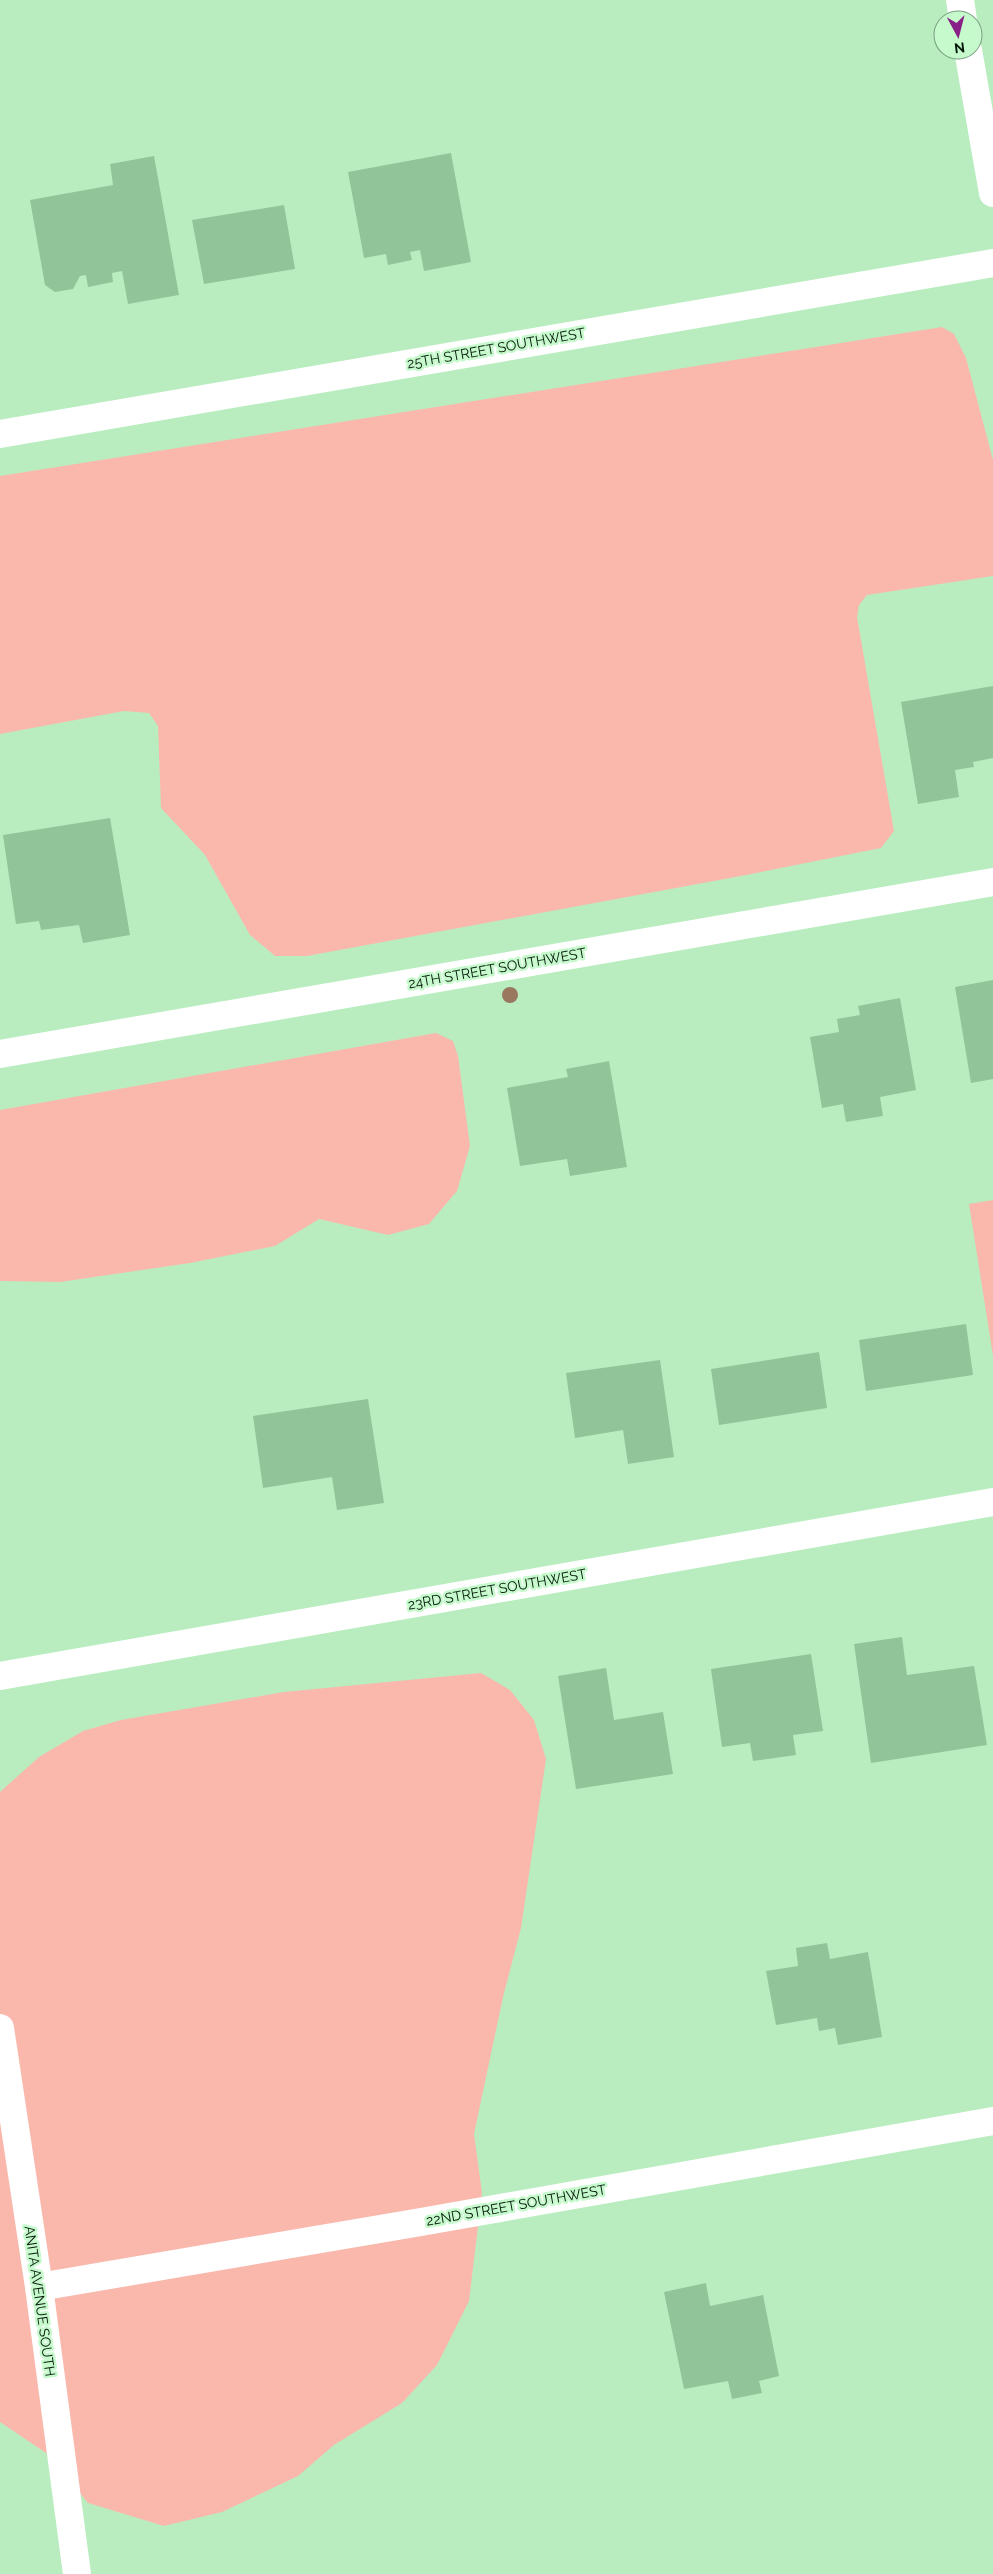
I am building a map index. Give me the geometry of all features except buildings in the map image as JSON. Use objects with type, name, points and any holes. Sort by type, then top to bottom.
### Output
[{"type":"street","points":[[970,60],[993,193]]},
{"type":"street","name":"25TH STREET SOUTHWEST","points":[[0,434],[993,262]]},
{"type":"street","name":"24TH STREET SOUTHWEST","points":[[0,1054],[993,882]]},
{"type":"street","name":"23RD STREET SOUTHWEST","points":[[0,1676],[993,1502]]},
{"type":"street","name":"ANITA AVENUE SOUTH","points":[[0,2028],[39,2287],[77,2574]]},
{"type":"street","name":"22ND STREET SOUTHWEST","points":[[39,2287],[431,2221],[993,2121]]},
{"type":"shaded area","points":[[942,327],[954,334],[966,358],[993,460],[993,576],[867,595],[859,605],[857,617],[894,831],[881,848],[741,876],[307,956],[275,956],[250,935],[205,855],[161,808],[158,726],[149,713],[124,711],[0,734],[0,476]]},
{"type":"shaded area","points":[[436,1033],[453,1041],[458,1056],[470,1146],[457,1191],[429,1224],[388,1235],[319,1219],[275,1246],[190,1263],[60,1282],[0,1281],[0,1110]]},
{"type":"shaded area","points":[[993,1200],[993,1356],[969,1204]]},
{"type":"shaded area","points":[[481,1673],[510,1690],[534,1720],[546,1759],[521,1928],[503,1997],[474,2134],[482,2193],[469,2301],[437,2365],[402,2403],[334,2445],[298,2476],[222,2512],[164,2526],[88,2503],[49,2455],[0,2422],[0,1792],[39,1757],[83,1731],[121,1720],[284,1692]]}]
